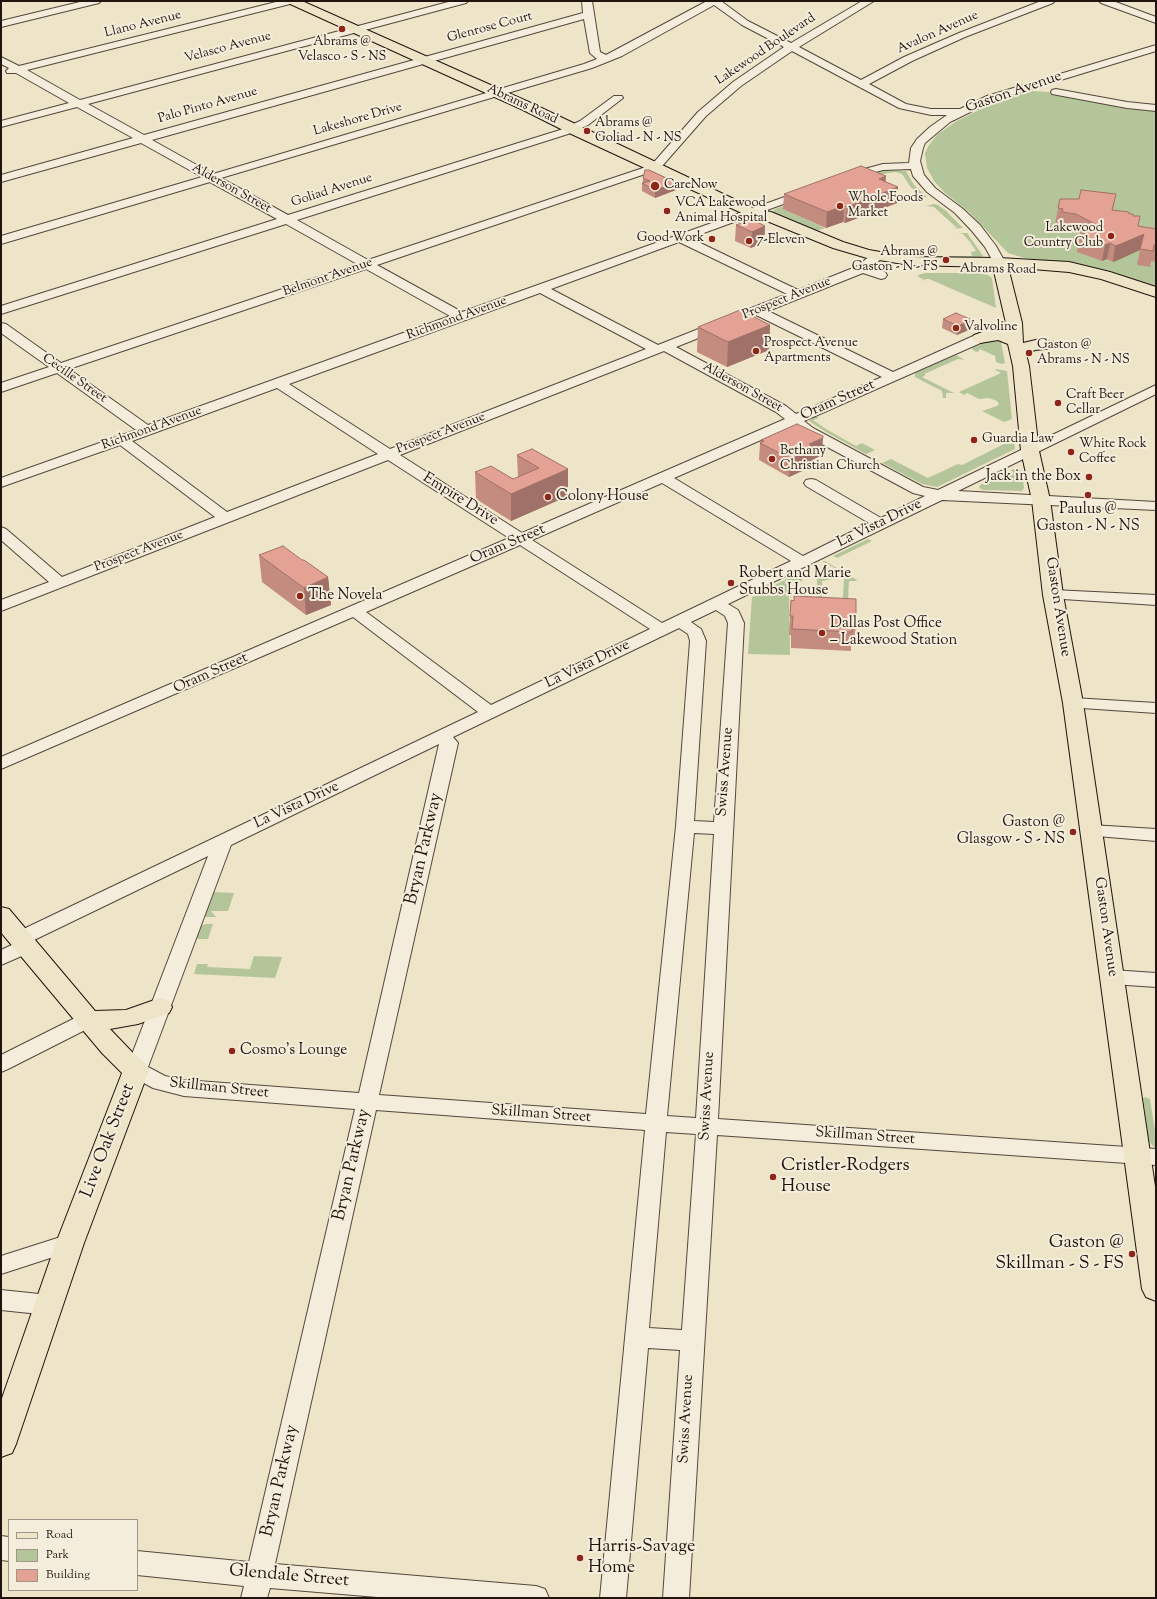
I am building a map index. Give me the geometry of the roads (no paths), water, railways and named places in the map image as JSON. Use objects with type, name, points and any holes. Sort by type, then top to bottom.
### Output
[{"type":"main road","name":"Abrams Road","points":[[292,1],[498,93],[751,212],[755,218],[821,248],[870,262],[923,268],[1039,264],[1093,272],[1149,294]]},
{"type":"main road","points":[[990,246],[1009,256],[1039,264]]},
{"type":"main road","name":"Abrams Road","points":[[1000,265],[1072,275],[1149,294]]},
{"type":"main road","name":"Gaston Avenue","points":[[1000,265],[1014,323],[1030,451],[1041,500],[1054,594],[1073,703],[1112,977],[1146,1156],[1156,1289]]},
{"type":"main road","points":[[980,338],[999,336],[1017,347],[1048,345]]},
{"type":"main road","name":"Skillman Street","points":[[1,915],[88,1020],[122,1059],[136,1070]]},
{"type":"main road","points":[[88,1020],[116,1020],[129,1018],[160,1007]]},
{"type":"main road","name":"Live Oak Street","points":[[1,1444],[70,1244],[136,1070]]},
{"type":"street","points":[[1,24],[96,1]]},
{"type":"street","name":"Llano Avenue","points":[[1,74],[292,1]]},
{"type":"street","name":"Velasco Avenue","points":[[1,124],[463,1]]},
{"type":"street","points":[[587,1],[595,53],[606,59]]},
{"type":"street","points":[[714,1],[745,23],[790,48],[903,106],[928,124]]},
{"type":"street","name":"Lakeshore Drive","points":[[1,240],[562,74],[606,59],[714,1]]},
{"type":"street","name":"Lakewood Boulevard","points":[[654,167],[687,130],[718,99],[747,76],[790,48],[869,1]]},
{"type":"street","name":"Avalon Avenue","points":[[860,84],[908,59],[962,35],[1050,1]]},
{"type":"street","points":[[1104,1],[1156,20]]},
{"type":"street","name":"Glenrose Court","points":[[423,60],[588,15]]},
{"type":"street","name":"Gaston Avenue","points":[[1000,265],[990,246],[976,228],[928,187],[919,176],[915,166],[915,154],[928,124],[991,98],[1156,48]]},
{"type":"street","name":"Alderson Street","points":[[1,60],[461,317]]},
{"type":"street","name":"Palo Pinto Avenue","points":[[1,179],[423,60]]},
{"type":"street","points":[[1049,80],[1050,86],[1056,92]]},
{"type":"street","points":[[1022,88],[1056,92],[1127,105],[1156,108]]},
{"type":"street","name":"Goliad Avenue","points":[[1,310],[572,129],[584,123],[618,98]]},
{"type":"street","points":[[903,106],[931,112],[960,112]]},
{"type":"street","points":[[861,172],[902,154],[921,141]]},
{"type":"street","points":[[833,182],[861,172],[883,167],[915,166]]},
{"type":"street","name":"Belmont Avenue","points":[[1,388],[603,186],[654,167]]},
{"type":"street","name":"Richmond Avenue","points":[[1,483],[818,188]]},
{"type":"street","points":[[680,238],[798,295]]},
{"type":"street","points":[[870,262],[881,275]]},
{"type":"street","name":"Prospect Avenue","points":[[1,606],[758,311],[798,295],[870,262]]},
{"type":"street","name":"Alderson Street","points":[[541,288],[781,409],[808,431],[918,490],[940,495],[1156,506]]},
{"type":"street","points":[[758,311],[893,377]]},
{"type":"street","name":"Oram Street","points":[[1,764],[522,539],[1014,323]]},
{"type":"street","name":"Cecille Street","points":[[1,327],[147,431]]},
{"type":"street","name":"Empire Drive","points":[[278,383],[662,630]]},
{"type":"street","name":"La Vista Drive","points":[[1,958],[23,942],[169,867],[803,562],[1156,389]]},
{"type":"street","points":[[122,440],[225,518]]},
{"type":"street","points":[[662,478],[803,562]]},
{"type":"street","points":[[811,483],[881,524]]},
{"type":"street","points":[[1,532],[60,583]]},
{"type":"street","points":[[1054,594],[1156,600]]},
{"type":"street","name":"Swiss Avenue","points":[[676,1598],[736,623],[732,613],[716,603]]},
{"type":"street","points":[[355,611],[490,713]]},
{"type":"street","points":[[613,1598],[636,1337],[685,826],[698,641],[695,632],[680,621]]},
{"type":"street","points":[[1073,703],[1156,708]]},
{"type":"street","name":"Bryan Parkway","points":[[257,1587],[449,743],[440,737]]},
{"type":"street","points":[[685,826],[723,829]]},
{"type":"street","points":[[1091,831],[1156,835]]},
{"type":"street","name":"Live Oak Street","points":[[136,1070],[223,841]]},
{"type":"street","points":[[169,867],[188,866],[194,868],[198,873],[204,888]]},
{"type":"street","points":[[1112,977],[1156,980]]},
{"type":"street","points":[[1,1064],[88,1020]]},
{"type":"street","name":"Skillman Street","points":[[136,1070],[160,1083],[184,1088],[656,1123],[1146,1156]]},
{"type":"street","points":[[1,1265],[70,1244]]},
{"type":"street","points":[[1,1300],[49,1305]]},
{"type":"street","points":[[636,1337],[692,1341]]},
{"type":"street","name":"Glendale Street","points":[[138,1563],[257,1587],[536,1598]]},
{"type":"place","name":"Abrams @ Velasco - S - NS","points":[[342,29]]},
{"type":"place","name":"Abrams @ Goliad - N - NS","points":[[587,131]]},
{"type":"place","name":"CareNow","points":[[655,186]]},
{"type":"place","name":"Whole Foods Market","points":[[840,206]]},
{"type":"place","name":"VCA Lakewood Animal Hospital","points":[[667,211]]},
{"type":"place","name":"Lakewood Country Club","points":[[1111,236]]},
{"type":"place","name":"Good Work","points":[[712,239]]},
{"type":"place","name":"7-Eleven","points":[[749,241]]},
{"type":"place","name":"Abrams @ Gaston - N - FS","points":[[946,260]]},
{"type":"place","name":"Valvoline","points":[[956,328]]},
{"type":"place","name":"Prospect Avenue Apartments","points":[[756,351]]},
{"type":"place","name":"Gaston @ Abrams - N - NS","points":[[1029,353]]},
{"type":"place","name":"Craft Beer Cellar","points":[[1058,403]]},
{"type":"place","name":"Guardia Law","points":[[974,440]]},
{"type":"place","name":"White Rock Coffee","points":[[1071,452]]},
{"type":"place","name":"Bethany Christian Church","points":[[772,459]]},
{"type":"place","name":"Jack in the Box","points":[[1089,477]]},
{"type":"place","name":"Paulus @ Gaston - N - NS","points":[[1088,495]]},
{"type":"place","name":"Colony House","points":[[548,497]]},
{"type":"place","name":"Robert and Marie Stubbs House","points":[[731,583]]},
{"type":"place","name":"The Novela","points":[[300,596]]},
{"type":"place","name":"Dallas Post Office – Lakewood Station","points":[[822,633]]},
{"type":"place","name":"Gaston @ Glasgow - S - NS","points":[[1073,832]]},
{"type":"place","name":"Cosmo's Lounge","points":[[232,1051]]},
{"type":"place","name":"Cristler-Rodgers House","points":[[773,1177]]},
{"type":"place","name":"Gaston @ Skillman - S - FS","points":[[1132,1254]]},
{"type":"place","name":"Harris-Savage Home","points":[[580,1558]]}]
